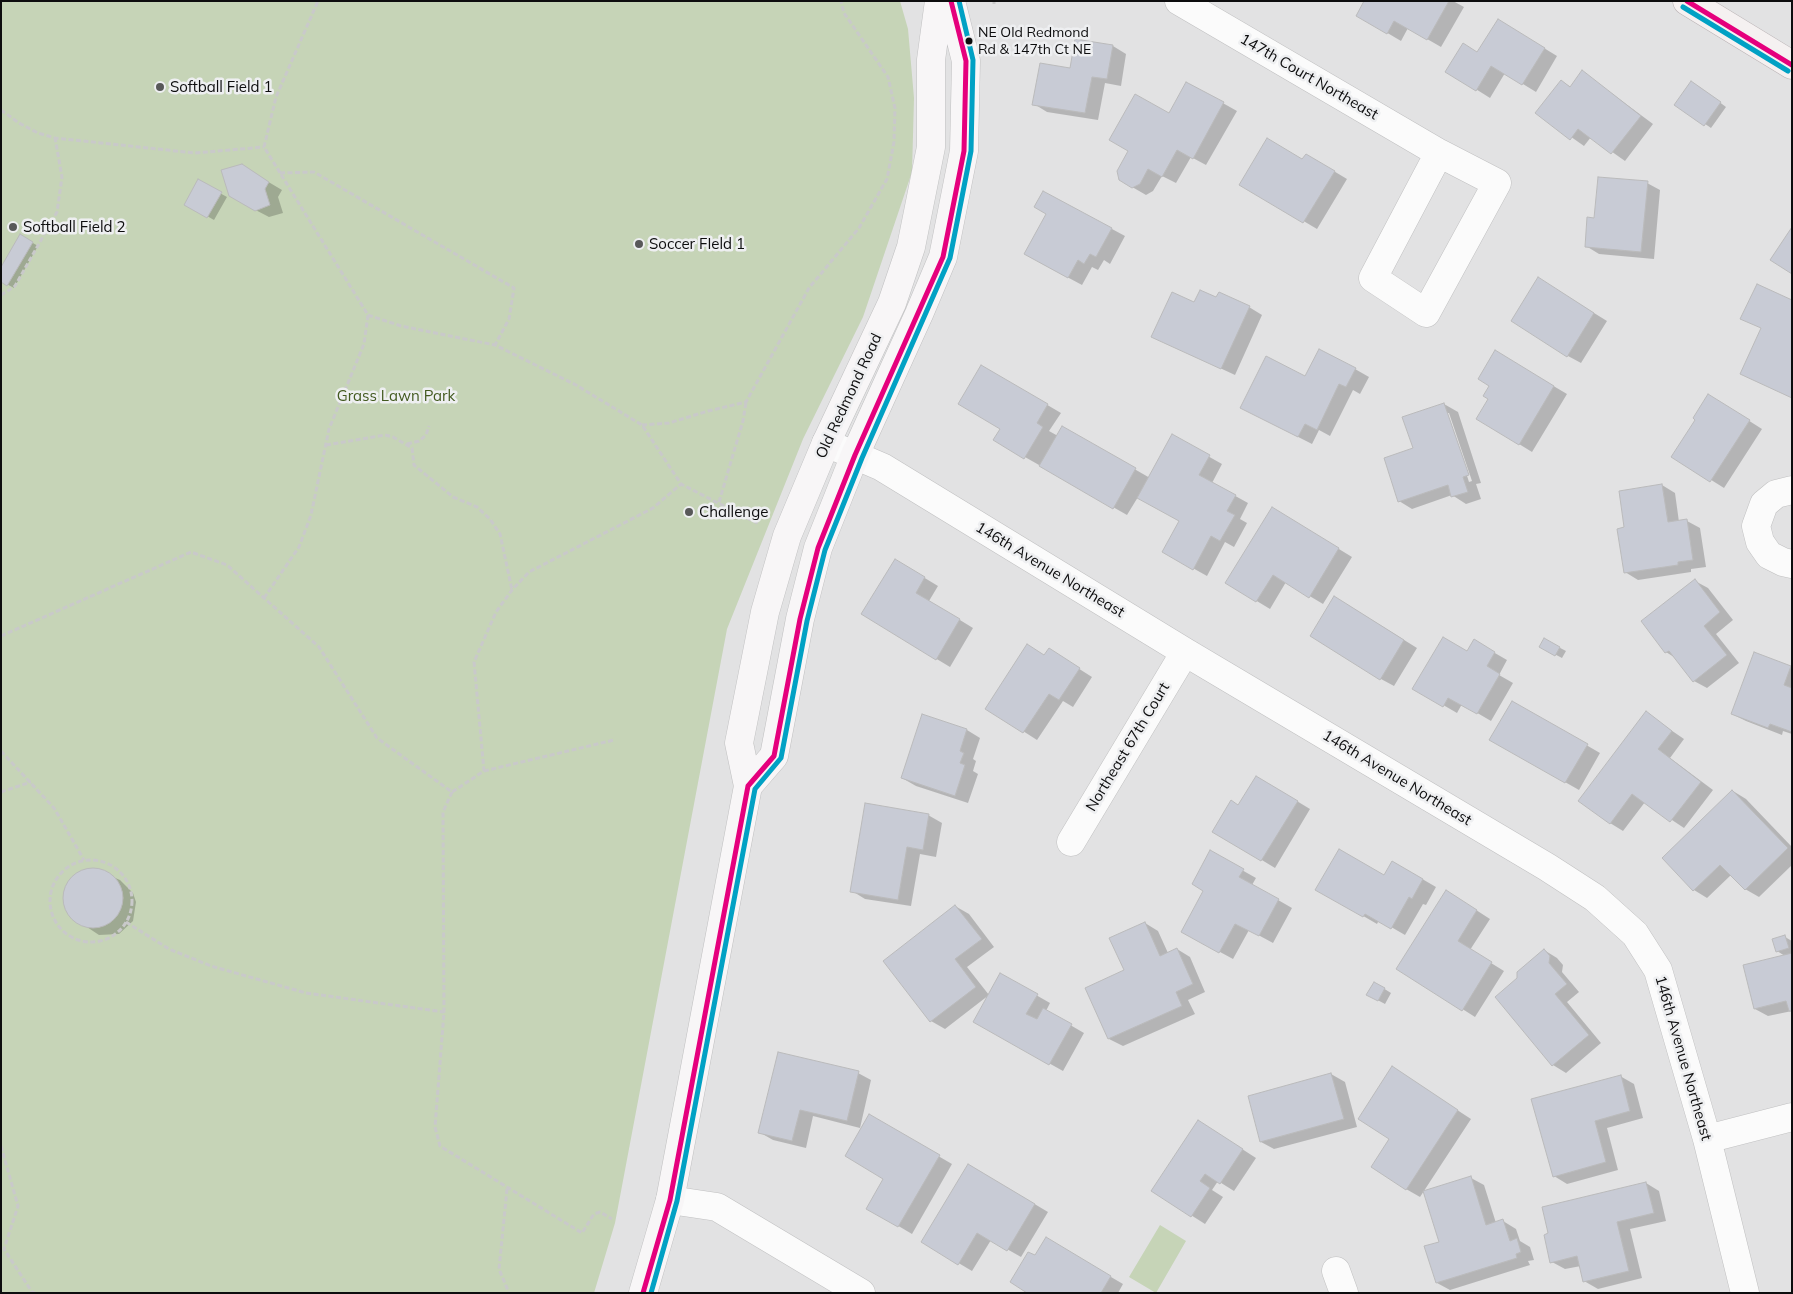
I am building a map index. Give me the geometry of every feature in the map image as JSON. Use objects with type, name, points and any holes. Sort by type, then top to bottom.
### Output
[{"type":"main road","name":"Old Redmond Road","points":[[643,1293],[670,1200],[748,786],[740,742],[766,612],[787,536],[826,443],[892,303],[912,247],[931,147],[931,60],[939,1]]},
{"type":"main road","name":"Old Redmond Road","points":[[748,786],[774,756],[800,619],[818,548],[855,455],[920,314],[943,258],[964,151],[966,60],[951,1]]},
{"type":"main road","points":[[1687,1],[1792,65]]},
{"type":"street","name":"147th Court Northeast","points":[[1179,1],[1439,153],[1497,183],[1426,313],[1373,278],[1439,153]]},
{"type":"street","name":"146th Avenue Northeast","points":[[826,443],[882,467],[1185,652],[1547,866],[1595,898],[1636,934],[1658,970],[1707,1139],[1745,1293]]},
{"type":"street","points":[[1792,490],[1776,494],[1764,504],[1756,526],[1760,542],[1769,555],[1792,564]]},
{"type":"street","name":"Northeast 67th Court","points":[[1071,842],[1185,652]]},
{"type":"street","points":[[1707,1139],[1792,1117]]},
{"type":"street","points":[[670,1200],[717,1207],[862,1293]]},
{"type":"path","points":[[264,598],[299,547],[311,514],[329,429],[364,344],[368,315],[264,147],[276,97],[318,1]]},
{"type":"path","points":[[719,502],[743,422],[746,402],[809,288],[859,228],[887,179],[894,142],[895,108],[888,77],[844,13],[841,1]]},
{"type":"path","points":[[1,110],[19,123],[38,133],[55,138],[195,153],[264,147]]},
{"type":"path","points":[[1,295],[15,286],[57,212],[62,177],[55,138]]},
{"type":"path","points":[[280,173],[314,172],[514,288],[508,319],[495,345]]},
{"type":"path","points":[[368,315],[401,326],[495,345],[576,385],[642,425],[681,484],[719,502],[737,514],[767,527]]},
{"type":"path","points":[[642,425],[669,423],[708,410],[746,402]]},
{"type":"path","points":[[406,444],[419,441],[426,435],[429,426]]},
{"type":"path","points":[[326,444],[385,435],[412,448],[414,465],[453,497],[477,507],[490,519],[500,534],[512,590]]},
{"type":"path","points":[[484,771],[474,662],[496,612],[528,572],[653,508],[681,484]]},
{"type":"path","points":[[1,636],[191,552],[226,565],[319,647],[376,738],[452,792]]},
{"type":"path","points":[[612,1219],[600,1212],[594,1214],[582,1233],[507,1189],[440,1146],[435,1127],[444,1012],[443,812],[452,792],[484,771],[614,740]]},
{"type":"path","points":[[1,751],[54,808],[84,860]]},
{"type":"path","points":[[1,792],[31,782]]},
{"type":"path","points":[[84,860],[98,860],[110,864],[125,878],[132,897],[131,910],[126,922],[117,932],[105,939],[92,942],[79,940],[67,934],[57,924],[51,912],[50,898],[53,885],[60,873],[71,864],[84,860]]},
{"type":"path","points":[[126,922],[169,949],[220,969],[306,993],[444,1012]]},
{"type":"path","points":[[1,1146],[18,1206],[4,1249],[32,1292],[35,1293]]},
{"type":"path","points":[[507,1189],[499,1269],[509,1293]]},
{"type":"green space","name":"Grass Lawn Park","points":[[1,1],[900,1],[908,29],[914,98],[912,172],[863,317],[803,439],[727,629],[615,1223],[594,1293],[1,1293]]},
{"type":"green space","points":[[1160,1225],[1186,1241],[1156,1293],[1129,1277]]},
{"type":"building","points":[[1364,1],[1449,1],[1427,40],[1394,21],[1387,34],[1356,16]]},
{"type":"building","points":[[1498,19],[1545,48],[1522,85],[1491,66],[1476,91],[1445,72],[1463,43],[1477,52]]},
{"type":"building","points":[[1075,39],[1113,45],[1107,79],[1092,77],[1085,113],[1032,105],[1040,63],[1070,68]]},
{"type":"building","points":[[1582,70],[1641,116],[1611,154],[1578,129],[1570,140],[1535,113],[1561,80],[1570,87]]},
{"type":"building","points":[[1691,81],[1721,102],[1704,126],[1674,105]]},
{"type":"building","points":[[1186,82],[1224,102],[1193,159],[1177,150],[1162,177],[1148,169],[1140,184],[1132,188],[1119,180],[1117,171],[1128,151],[1109,140],[1135,94],[1169,113]]},
{"type":"building","points":[[1267,138],[1302,159],[1306,154],[1335,171],[1303,223],[1239,185]]},
{"type":"building","points":[[242,164],[269,182],[265,189],[270,205],[255,211],[229,196],[221,170]]},
{"type":"building","points":[[1598,177],[1648,181],[1641,252],[1585,247],[1587,217],[1594,218]]},
{"type":"building","points":[[198,179],[222,192],[207,218],[184,205]]},
{"type":"building","points":[[1043,191],[1112,228],[1096,257],[1090,254],[1084,264],[1078,260],[1068,278],[1024,254],[1046,214],[1034,207]]},
{"type":"building","points":[[1792,227],[1792,274],[1770,260]]},
{"type":"building","points":[[20,234],[33,242],[7,286],[1,282],[1,267]]},
{"type":"building","points":[[1538,277],[1594,313],[1567,357],[1511,321]]},
{"type":"building","points":[[1757,284],[1792,300],[1792,398],[1740,374],[1761,328],[1740,319]]},
{"type":"building","points":[[1200,290],[1216,297],[1219,292],[1250,306],[1221,369],[1151,337],[1172,292],[1194,302]]},
{"type":"building","points":[[1319,349],[1356,368],[1346,387],[1339,384],[1317,430],[1305,424],[1298,437],[1240,408],[1266,356],[1305,376]]},
{"type":"building","points":[[1495,350],[1554,386],[1519,445],[1476,419],[1488,399],[1483,396],[1489,386],[1478,379]]},
{"type":"building","points":[[981,365],[1048,404],[1037,423],[1043,427],[1024,459],[993,440],[1000,429],[958,404]]},
{"type":"building","points":[[1708,394],[1750,420],[1710,482],[1671,457],[1695,420],[1693,418]]},
{"type":"building","points":[[1444,403],[1469,475],[1463,477],[1468,492],[1451,497],[1448,485],[1398,502],[1384,458],[1413,448],[1402,417]]},
{"type":"building","points":[[1062,426],[1136,468],[1113,509],[1039,466]]},
{"type":"building","points":[[1172,434],[1210,455],[1199,475],[1236,495],[1227,511],[1235,515],[1220,541],[1211,536],[1193,570],[1162,552],[1179,521],[1137,498]]},
{"type":"building","points":[[1662,484],[1668,522],[1687,519],[1693,560],[1678,562],[1678,565],[1624,573],[1617,529],[1624,527],[1619,491]]},
{"type":"building","points":[[1272,507],[1339,548],[1309,598],[1273,575],[1256,602],[1225,583]]},
{"type":"building","points":[[895,559],[925,577],[916,593],[960,619],[936,660],[861,614]]},
{"type":"building","points":[[1695,579],[1720,612],[1704,626],[1727,655],[1693,682],[1669,651],[1665,653],[1641,621]]},
{"type":"building","points":[[1334,596],[1404,640],[1380,680],[1310,636]]},
{"type":"building","points":[[1443,637],[1467,651],[1474,639],[1495,652],[1487,666],[1500,674],[1477,714],[1448,698],[1443,707],[1412,689]]},
{"type":"building","points":[[1544,638],[1560,647],[1555,656],[1539,647]]},
{"type":"building","points":[[1027,644],[1044,655],[1049,648],[1080,668],[1059,700],[1049,694],[1023,733],[985,709]]},
{"type":"building","points":[[1754,652],[1791,666],[1784,685],[1792,688],[1792,732],[1770,724],[1768,728],[1731,714]]},
{"type":"building","points":[[1512,701],[1588,744],[1565,783],[1489,740]]},
{"type":"building","points":[[1646,711],[1672,731],[1658,749],[1701,782],[1670,822],[1632,794],[1610,824],[1578,801]]},
{"type":"building","points":[[922,714],[967,729],[960,751],[964,753],[960,763],[965,765],[955,796],[901,778]]},
{"type":"building","points":[[1256,776],[1298,801],[1261,861],[1212,832],[1231,800],[1238,805]]},
{"type":"building","points":[[1732,790],[1788,848],[1745,890],[1720,865],[1693,891],[1662,858]]},
{"type":"building","points":[[865,803],[929,814],[923,850],[907,847],[898,900],[850,892]]},
{"type":"building","points":[[1339,849],[1384,875],[1392,861],[1423,879],[1412,899],[1409,897],[1391,929],[1365,914],[1363,917],[1315,890]]},
{"type":"building","points":[[1210,850],[1244,869],[1239,877],[1279,899],[1259,936],[1235,924],[1219,953],[1181,932],[1203,891],[1192,884]]},
{"type":"building","points":[[87,868],[99,868],[110,873],[118,881],[123,892],[121,910],[110,923],[99,928],[87,928],[76,923],[68,915],[63,904],[63,892],[68,881],[76,873]]},
{"type":"building","points":[[1446,890],[1477,910],[1458,941],[1492,962],[1462,1011],[1396,969]]},
{"type":"building","points":[[955,905],[982,939],[955,959],[976,987],[930,1022],[883,961]]},
{"type":"building","points":[[1145,922],[1160,956],[1177,948],[1193,984],[1176,992],[1182,1006],[1108,1039],[1085,988],[1124,970],[1109,938]]},
{"type":"building","points":[[1785,935],[1789,948],[1776,952],[1772,939]]},
{"type":"building","points":[[1544,949],[1550,956],[1549,963],[1567,984],[1555,994],[1589,1035],[1552,1066],[1495,997],[1517,978],[1517,972]]},
{"type":"building","points":[[1792,953],[1792,1011],[1789,1011],[1786,1001],[1754,1009],[1743,965]]},
{"type":"building","points":[[1000,973],[1038,994],[1026,1014],[1037,1019],[1043,1008],[1072,1024],[1049,1065],[973,1022]]},
{"type":"building","points":[[1374,982],[1385,988],[1378,1001],[1366,995]]},
{"type":"building","points":[[778,1052],[859,1071],[847,1121],[800,1110],[792,1141],[758,1133]]},
{"type":"building","points":[[1392,1066],[1458,1110],[1406,1190],[1371,1167],[1389,1139],[1358,1119]]},
{"type":"building","points":[[1331,1073],[1344,1119],[1260,1142],[1248,1096]]},
{"type":"building","points":[[1621,1075],[1630,1111],[1595,1121],[1606,1162],[1553,1177],[1531,1099]]},
{"type":"building","points":[[869,1114],[940,1155],[898,1227],[866,1209],[883,1179],[845,1156]]},
{"type":"building","points":[[1198,1120],[1243,1149],[1220,1184],[1205,1174],[1200,1181],[1210,1188],[1191,1217],[1151,1191]]},
{"type":"building","points":[[968,1164],[1035,1204],[1007,1251],[977,1233],[958,1265],[921,1242]]},
{"type":"building","points":[[1471,1176],[1486,1225],[1503,1219],[1510,1241],[1517,1238],[1521,1252],[1516,1254],[1517,1258],[1436,1283],[1424,1246],[1439,1242],[1423,1191]]},
{"type":"building","points":[[1646,1182],[1654,1213],[1617,1222],[1629,1271],[1583,1282],[1577,1256],[1550,1263],[1544,1235],[1548,1233],[1542,1207]]},
{"type":"building","points":[[1046,1237],[1111,1276],[1101,1293],[1027,1293],[1010,1282],[1028,1252],[1035,1255]]},
{"type":"transit line","points":[[643,1293],[670,1200],[748,786],[774,756],[800,619],[818,548],[855,455],[943,257],[964,151],[966,61],[951,1]]},
{"type":"transit line","points":[[651,1293],[677,1201],[755,789],[781,758],[807,621],[825,550],[862,458],[950,258],[971,151],[973,60],[959,1]]},
{"type":"transit line","points":[[1687,1],[1792,65]]},
{"type":"transit line","points":[[1683,7],[1788,71]]},
{"type":"place","name":"NE Old Redmond Rd & 147th Ct NE","points":[[969,41]]},
{"type":"place","name":"Softball Field 1","points":[[160,87]]},
{"type":"place","name":"Softball Field 2","points":[[13,227]]},
{"type":"place","name":"Soccer FIeld 1","points":[[639,244]]},
{"type":"place","name":"Challenge","points":[[689,512]]}]
